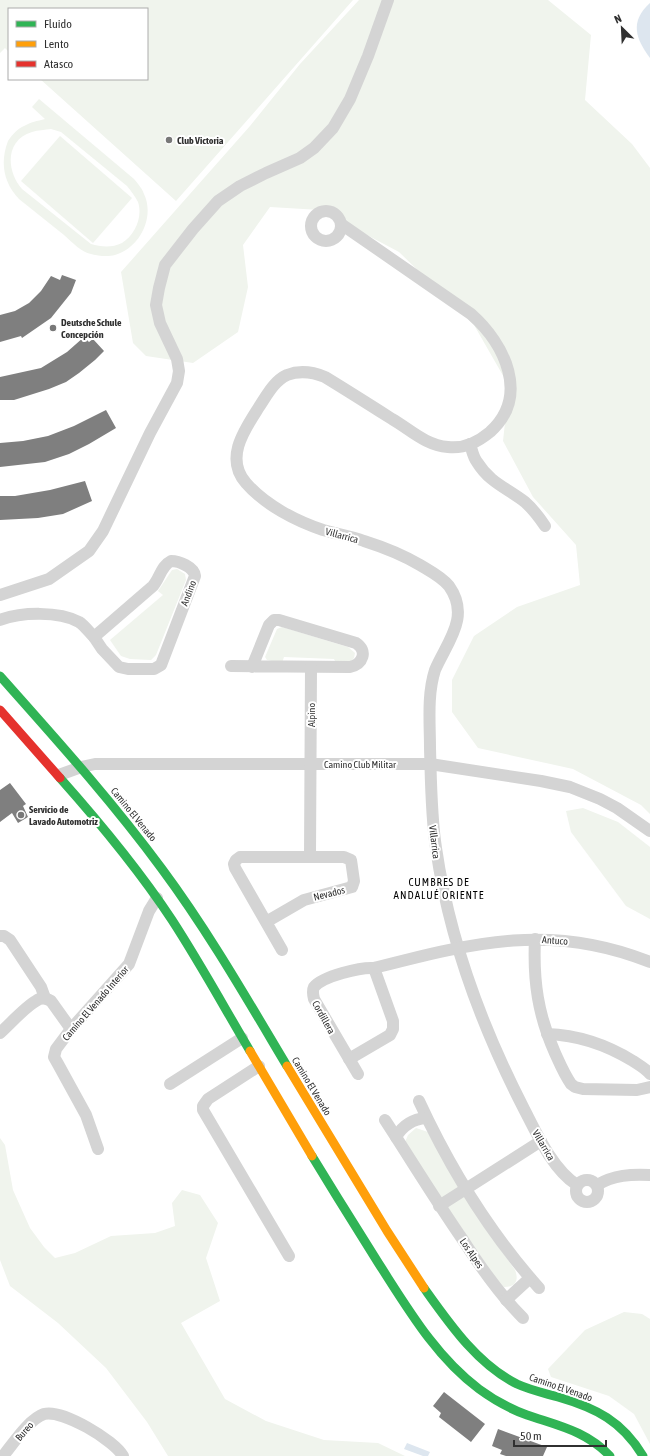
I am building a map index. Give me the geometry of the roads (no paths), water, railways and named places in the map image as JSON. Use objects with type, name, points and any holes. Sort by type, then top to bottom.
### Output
[{"type":"street","points":[[0,595],[50,579],[89,551],[103,531],[150,433],[177,384],[179,371],[177,359],[160,323],[156,305],[165,265],[193,229],[218,201],[253,179],[300,158],[314,148],[333,128],[350,99],[368,56],[388,0]]},
{"type":"street","name":"Villarrica","points":[[340,224],[471,314],[484,326],[499,348],[509,370],[511,385],[510,400],[502,417],[492,430],[470,444],[462,447],[449,447],[427,442],[325,377],[311,372],[288,375],[273,386],[243,431],[237,449],[238,469],[246,483],[267,501],[288,515],[310,525],[365,541],[407,558],[437,575],[449,586],[455,599],[458,620],[455,632],[442,655],[433,677],[430,700],[431,798],[436,846],[445,898],[458,948],[474,998],[496,1052],[516,1094],[542,1141],[561,1171],[577,1185],[576,1189],[579,1199],[585,1202],[592,1201],[597,1196],[597,1185]]},
{"type":"street","points":[[470,444],[476,461],[483,470],[495,483],[529,506],[545,526]]},
{"type":"street","name":"Andino","points":[[0,620],[7,617],[30,615],[66,616],[80,623],[94,637],[104,652],[119,667],[128,670],[154,669],[159,667],[195,576],[194,572],[190,568],[175,561],[171,560],[166,563],[158,581],[94,637]]},
{"type":"street","points":[[231,666],[252,667],[353,666],[360,662],[363,654],[362,650],[356,643],[279,620],[274,620],[269,625],[252,667]]},
{"type":"street","name":"Alpino","points":[[309,764],[311,733],[311,667]]},
{"type":"street","name":"Camino El Venado","points":[[0,676],[82,767],[141,840],[188,904],[211,939],[312,1109],[378,1215],[446,1317],[469,1345],[490,1366],[520,1385],[542,1394],[570,1400],[588,1407],[620,1425],[635,1442],[643,1456]]},
{"type":"street","points":[[0,710],[87,808],[157,898],[259,1066],[362,1225],[423,1330],[444,1355],[470,1381],[487,1395],[512,1409],[588,1436],[602,1446],[610,1456]]},
{"type":"street","name":"Camino Club Militar","points":[[59,775],[95,764],[430,764],[541,781],[570,787],[606,802],[650,831]]},
{"type":"street","points":[[309,764],[310,857]]},
{"type":"street","name":"Nevados","points":[[266,922],[300,901],[352,887],[354,884],[352,862],[349,858],[344,857],[237,858],[235,861],[235,868],[282,950]]},
{"type":"street","name":"Camino El Venado Interior","points":[[98,1149],[86,1115],[54,1057],[56,1049],[71,1028],[130,964],[148,910],[157,898]]},
{"type":"street","points":[[0,936],[4,936],[10,940],[41,987],[45,998]]},
{"type":"street","points":[[535,939],[534,962],[536,994],[540,1013],[547,1034],[568,1080],[575,1087],[583,1089],[637,1090],[650,1087]]},
{"type":"street","name":"Antuco","points":[[458,948],[496,941],[535,939],[562,940],[596,945],[650,962]]},
{"type":"street","name":"Cordillera","points":[[358,1074],[314,999],[312,992],[314,987],[329,978],[364,968],[374,968],[440,951],[458,948]]},
{"type":"street","points":[[349,1059],[387,1037],[393,1029],[393,1021],[374,968]]},
{"type":"street","points":[[0,1033],[36,1000],[45,998],[51,1001],[71,1028]]},
{"type":"street","points":[[547,1034],[572,1036],[598,1044],[628,1058],[645,1068],[650,1074]]},
{"type":"street","points":[[170,1084],[242,1038]]},
{"type":"street","points":[[259,1066],[208,1099],[203,1106],[203,1110],[289,1256]]},
{"type":"street","points":[[419,1102],[426,1118],[466,1189],[499,1237],[539,1288]]},
{"type":"street","points":[[396,1137],[408,1123],[420,1118],[426,1118]]},
{"type":"street","name":"Los Alpes","points":[[385,1120],[439,1206],[490,1280],[523,1318]]},
{"type":"street","points":[[439,1206],[542,1141]]},
{"type":"street","points":[[577,1185],[579,1182],[585,1180],[592,1180],[597,1185],[614,1177],[639,1174],[650,1175]]},
{"type":"street","points":[[362,1225],[378,1215]]},
{"type":"street","points":[[506,1300],[530,1278]]},
{"type":"street","name":"Bureo","points":[[3,1456],[34,1420],[44,1414],[50,1413],[72,1420],[95,1432],[117,1449],[123,1456]]},
{"type":"place","name":"Club Victoria","points":[[169,140]]},
{"type":"place","name":"Deutsche Schule Concepción","points":[[53,328]]},
{"type":"place","name":"Servicio de Lavado Automotriz","points":[[21,815]]},
{"type":"district","name":"CUMBRES DE ANDALUÉ ORIENTE","points":[[439,888]]}]
